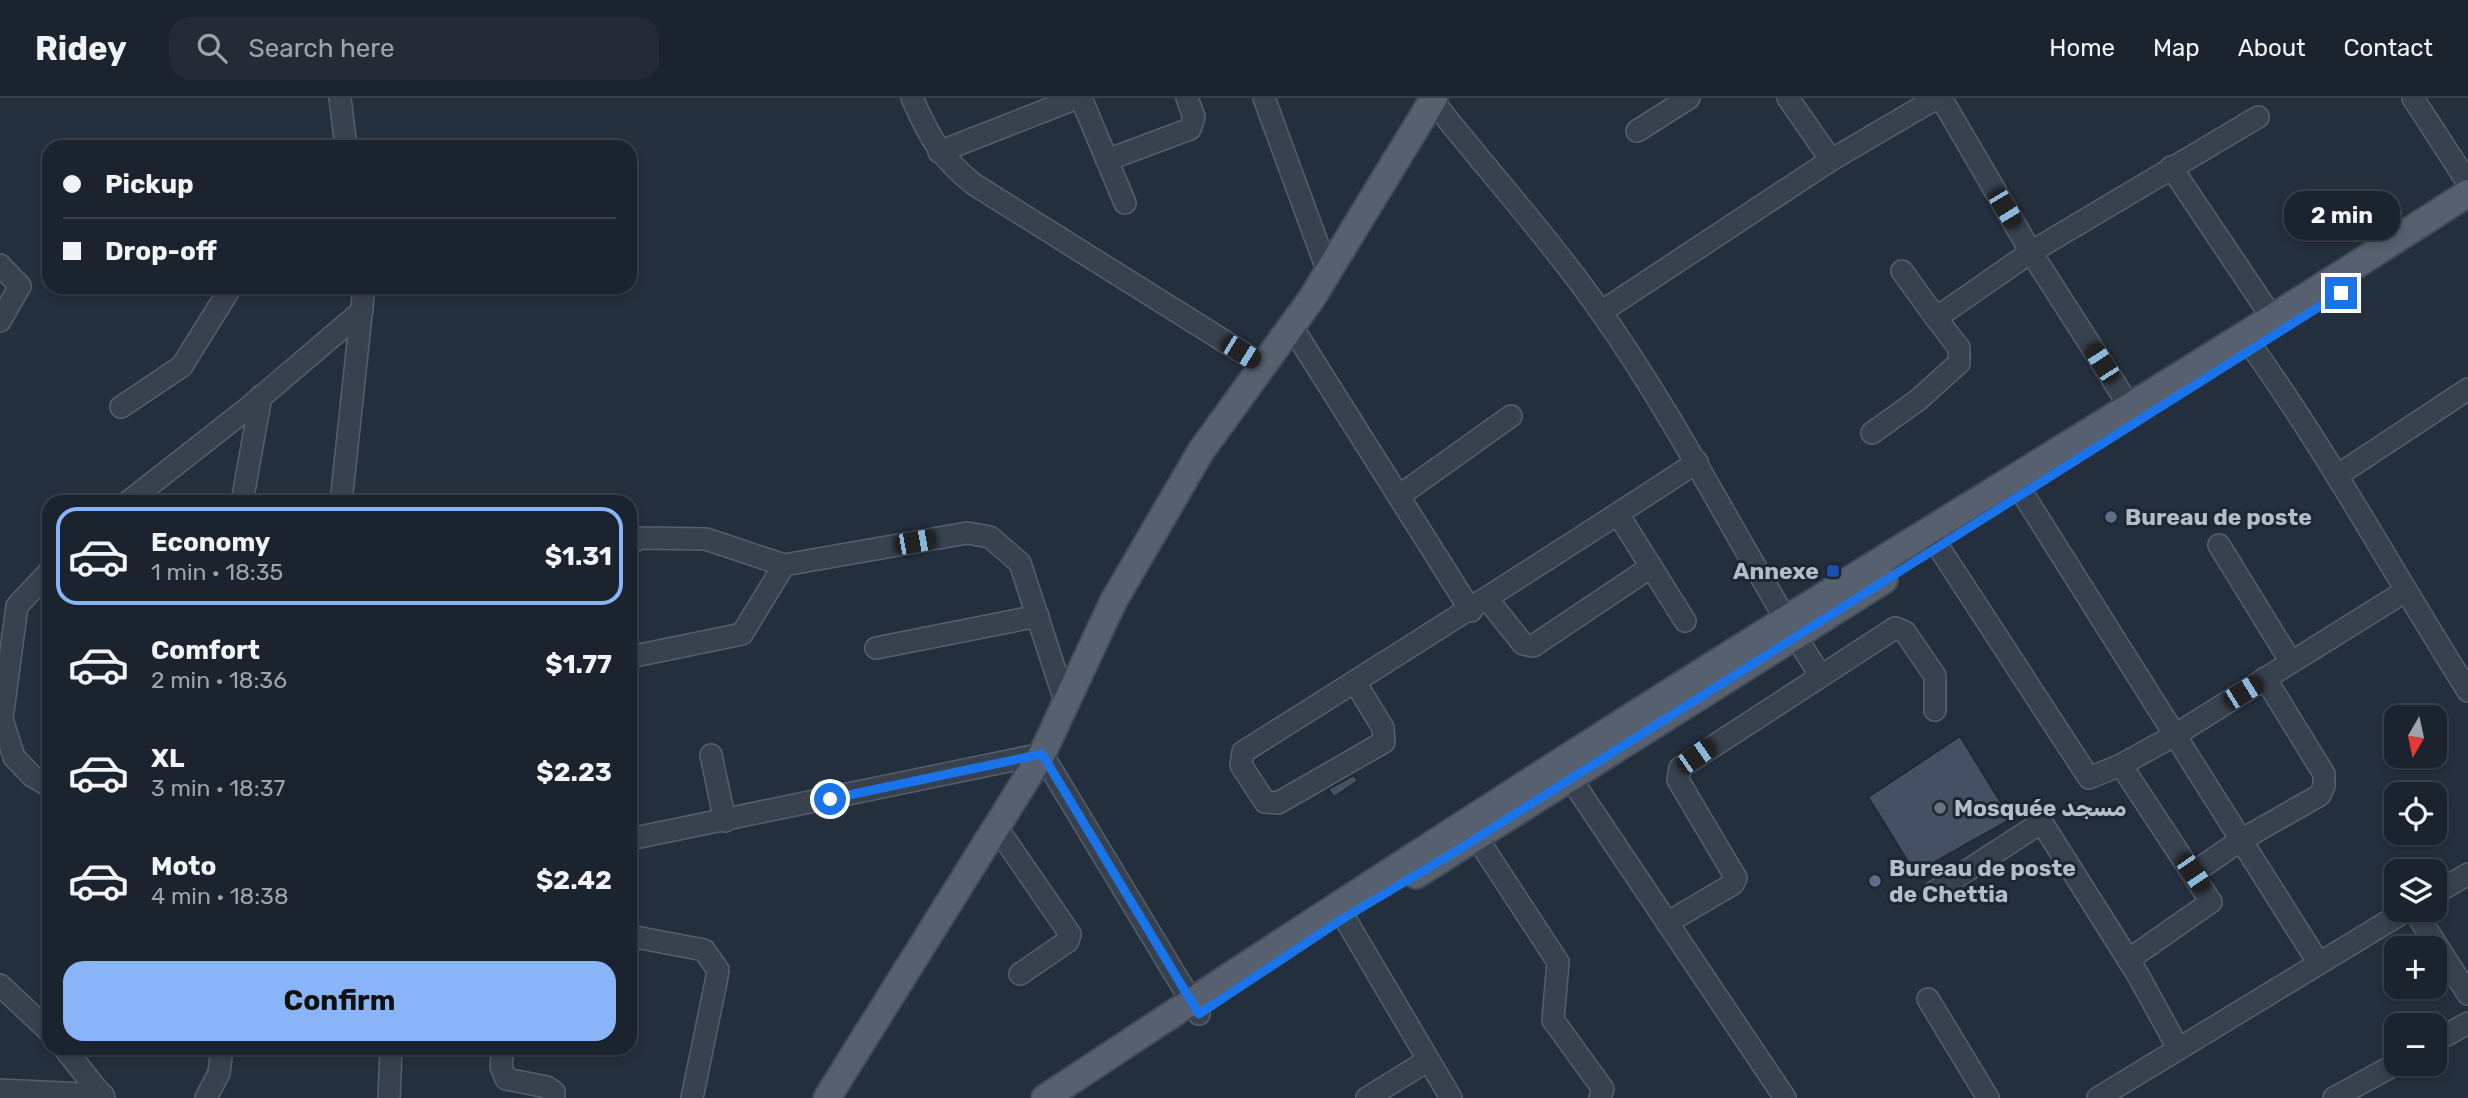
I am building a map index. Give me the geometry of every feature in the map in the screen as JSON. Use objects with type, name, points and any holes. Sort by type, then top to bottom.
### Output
[{"type":"main road","points":[[827,1098],[995,825],[1042,754],[1112,602],[1201,451],[1292,327],[1441,102]]},
{"type":"main road","points":[[1341,911],[1477,838],[1571,779],[1791,628],[1938,546],[2018,485],[2130,407],[2249,343],[2273,320],[2468,193]]},
{"type":"main road","points":[[1045,1098],[1195,1008],[1341,911],[2018,485],[2468,212]]},
{"type":"main road","points":[[1075,1098],[1195,1008]]},
{"type":"street","points":[[340,98],[345,140]]},
{"type":"street","points":[[912,98],[939,152],[959,173],[1017,214],[1264,366]]},
{"type":"street","points":[[939,152],[1079,98],[1125,203]]},
{"type":"street","points":[[1107,159],[1190,129],[1194,117],[1187,98]]},
{"type":"street","points":[[1264,98],[1328,272]]},
{"type":"street","points":[[1637,131],[1689,98]]},
{"type":"street","points":[[1788,98],[1830,160]]},
{"type":"street","points":[[1601,312],[1830,160],[1939,98],[2031,252],[2130,407]]},
{"type":"street","points":[[2413,98],[2468,183]]},
{"type":"street","points":[[1441,102],[1601,312],[1697,462],[1820,675]]},
{"type":"street","points":[[1936,318],[2031,252],[2258,117]]},
{"type":"street","points":[[2171,167],[2273,320]]},
{"type":"street","points":[[0,265],[19,286],[0,321]]},
{"type":"street","points":[[1872,433],[1919,400],[1959,363],[1959,348],[1902,271]]},
{"type":"street","points":[[121,407],[182,366],[227,294]]},
{"type":"street","points":[[342,495],[363,294]]},
{"type":"street","points":[[137,495],[362,311]]},
{"type":"street","points":[[1292,327],[1399,496],[1480,605],[1523,644],[1533,646],[1651,567]]},
{"type":"street","points":[[2249,343],[2338,475],[2404,592],[2468,691]]},
{"type":"street","points":[[2338,475],[2468,389]]},
{"type":"street","points":[[243,495],[261,396]]},
{"type":"street","points":[[1399,496],[1511,416]]},
{"type":"street","points":[[1355,682],[1383,728],[1384,742],[1278,803],[1265,802],[1241,765],[1243,752],[1355,682],[1480,605],[1697,462]]},
{"type":"street","points":[[2018,485],[2318,962]]},
{"type":"street","points":[[1618,514],[1685,621]]},
{"type":"street","points":[[637,540],[706,539],[784,565],[967,533],[979,534],[1001,544],[1020,563],[1066,704]]},
{"type":"street","points":[[2219,545],[2291,662]]},
{"type":"street","points":[[1938,546],[2085,776],[2089,778],[2121,765],[2175,735],[2404,592]]},
{"type":"street","points":[[637,656],[742,634],[784,565]]},
{"type":"street","points":[[42,579],[17,606],[3,695],[3,727],[14,757],[32,776],[42,782]]},
{"type":"street","points":[[876,648],[1038,616]]},
{"type":"street","points":[[1667,923],[1728,888],[1736,878],[1678,780],[1680,768],[1895,628],[1901,629],[1936,676],[1935,710]]},
{"type":"street","points":[[2193,873],[2241,840],[2320,795],[2325,783],[2323,774],[2265,678]]},
{"type":"street","points":[[637,838],[1042,754],[1195,1008]]},
{"type":"street","points":[[711,755],[725,821]]},
{"type":"street","points":[[2121,765],[2193,873],[2210,904],[2128,960]]},
{"type":"street","points":[[1571,779],[1785,1098]]},
{"type":"street","points":[[1934,892],[2042,824],[2128,960],[2178,1048]]},
{"type":"street","points":[[995,825],[1070,934],[1068,941],[1020,974]]},
{"type":"street","points":[[1477,838],[1558,962],[1553,1020],[1603,1089],[1600,1098]]},
{"type":"street","points":[[2447,886],[2468,874]]},
{"type":"street","points":[[1341,911],[1451,1098]]},
{"type":"street","points":[[2111,1094],[2178,1048],[2386,922]]},
{"type":"street","points":[[2422,922],[2468,995]]},
{"type":"street","points":[[637,937],[704,950],[718,970],[692,1098]]},
{"type":"street","points":[[0,985],[42,1024]]},
{"type":"street","points":[[1928,999],[1988,1098]]},
{"type":"street","points":[[2447,1035],[2468,1023]]},
{"type":"street","points":[[70,1055],[104,1097]]},
{"type":"street","points":[[206,1098],[219,1073],[221,1055]]},
{"type":"street","points":[[389,1098],[391,1055]]},
{"type":"street","points":[[502,1055],[501,1068],[506,1079],[547,1087],[554,1092],[554,1098]]},
{"type":"street","points":[[1367,1098],[1427,1060]]},
{"type":"street","points":[[2334,1098],[2384,1071]]},
{"type":"street","points":[[0,1090],[104,1097]]},
{"type":"building","name":"Mosquée مسجد","points":[[1960,736],[2011,819],[1915,873],[1868,797]]},
{"type":"building","points":[[1354,775],[1358,781],[1334,797],[1328,789]]},
{"type":"place","name":"Bureau de poste","points":[[2111,517]]},
{"type":"place","name":"Annexe","points":[[1833,571]]},
{"type":"place","name":"Mosquée مسجد","points":[[1940,808]]},
{"type":"place","name":"Bureau de poste de Chettia","points":[[1875,881]]},
{"type":"route","points":[[830,799],[1042,754],[1199,1014],[1344,918],[1453,853],[2023,491],[2341,293]]}]
